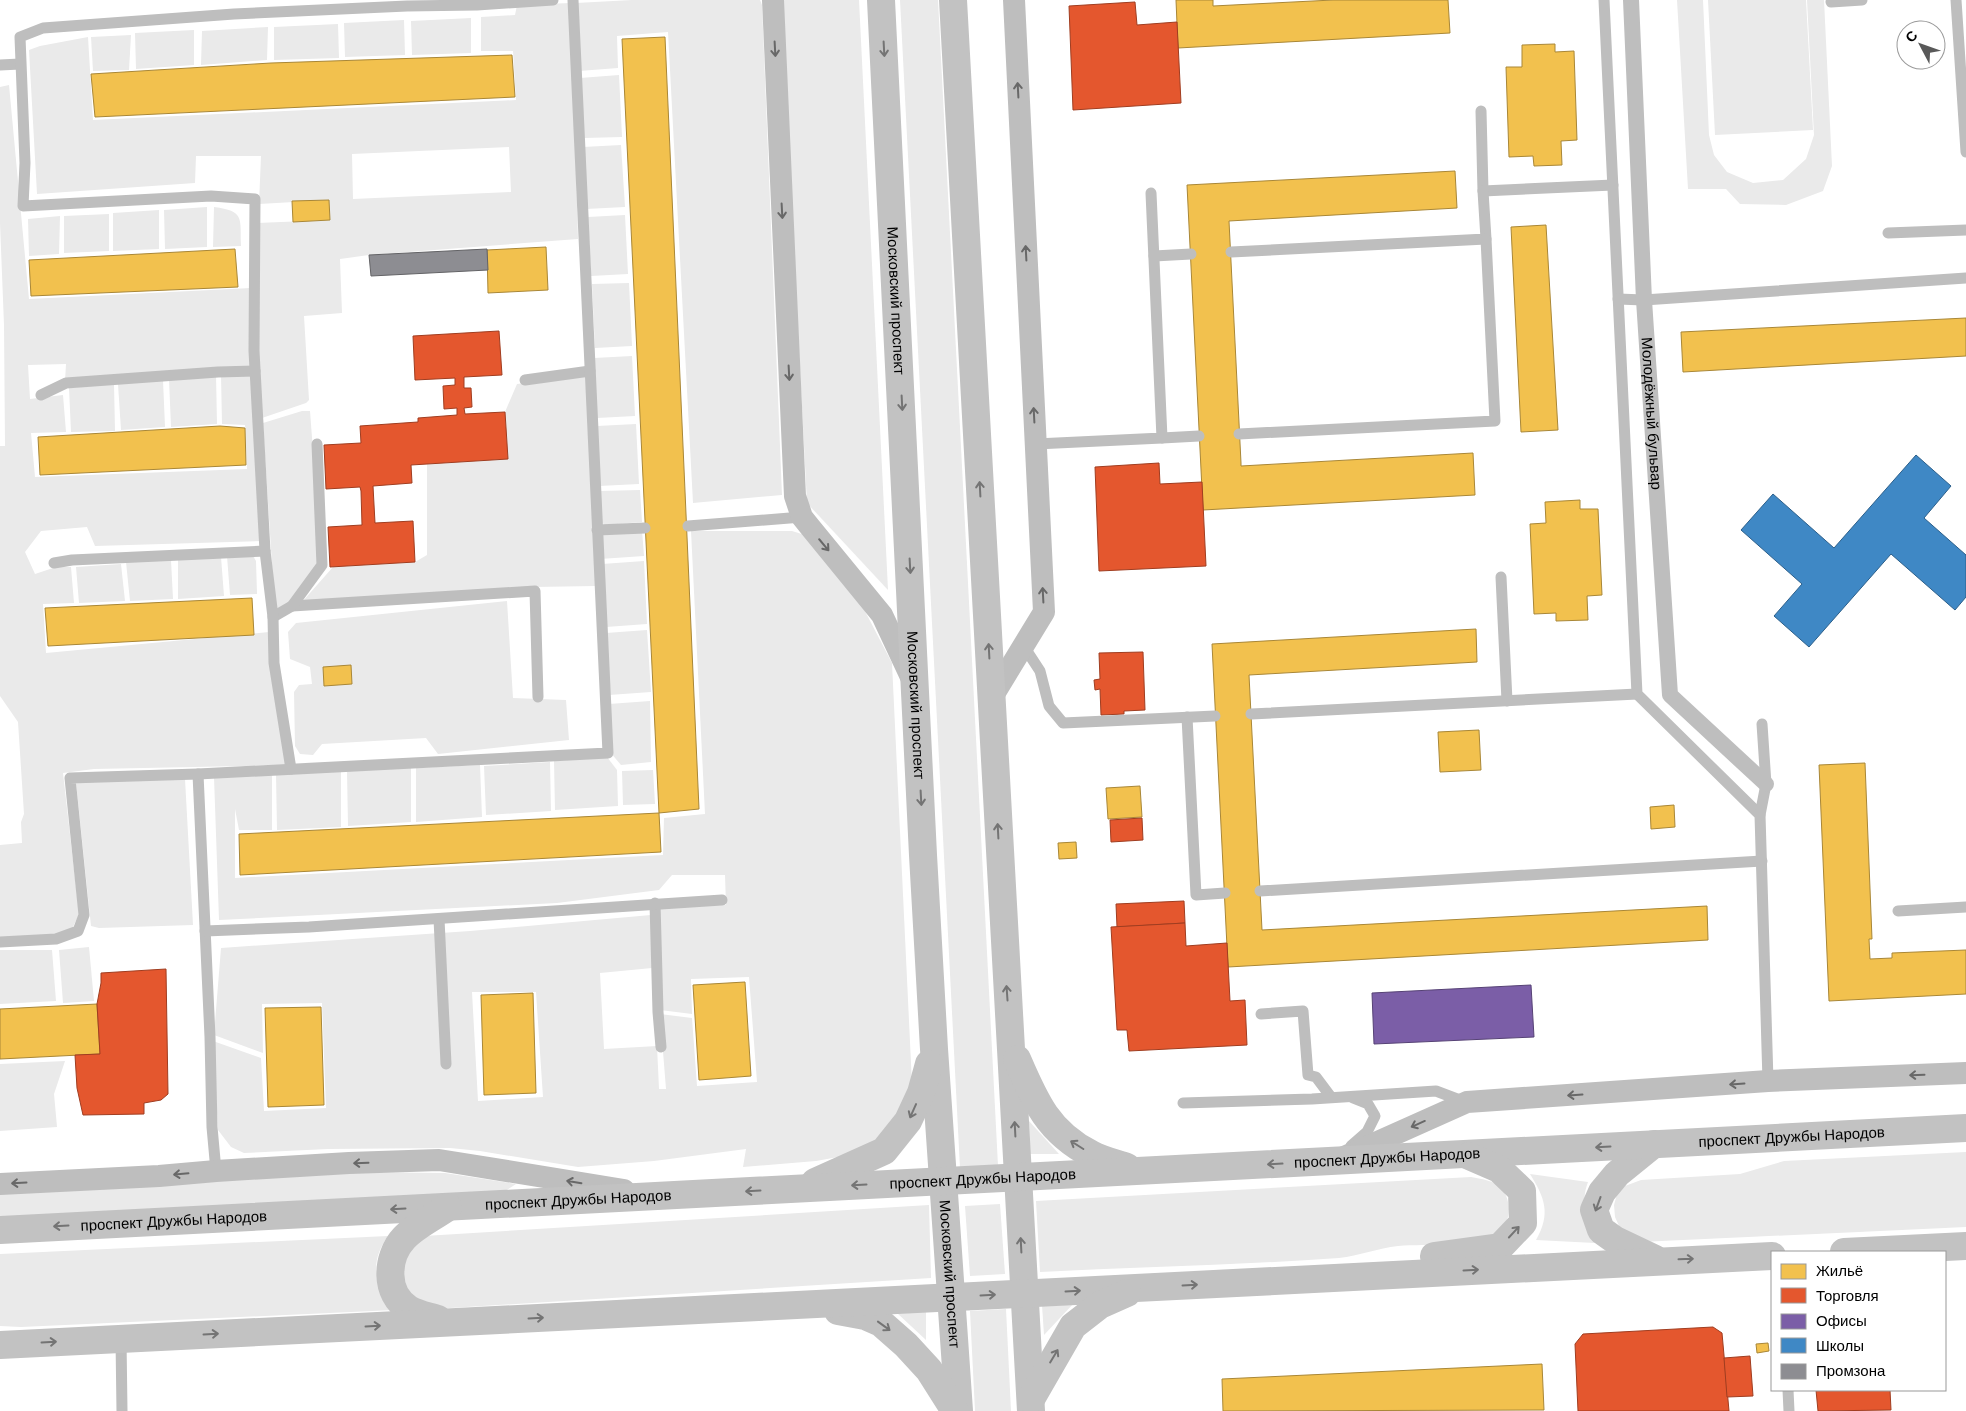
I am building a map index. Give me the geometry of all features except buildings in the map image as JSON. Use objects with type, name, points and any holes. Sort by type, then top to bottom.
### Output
[{"type":"main road","name":"Московский проспект","points":[[882,0],[934,1048],[959,1411]]},
{"type":"main road","points":[[953,0],[1030,1405]]},
{"type":"main road","points":[[1010,1042],[1030,1089],[1045,1117],[1070,1141],[1091,1154],[1138,1171]]},
{"type":"main road","points":[[801,1188],[884,1151],[908,1121],[921,1093],[934,1048]]},
{"type":"main road","name":"проспект Дружбы Народов","points":[[0,1230],[1966,1128]]},
{"type":"main road","points":[[1654,1144],[1617,1174],[1602,1192],[1594,1210],[1601,1230],[1615,1240],[1658,1260]]},
{"type":"main road","points":[[1353,1277],[1404,1260],[1500,1247],[1523,1223],[1522,1192],[1499,1169],[1463,1154]]},
{"type":"main road","points":[[447,1322],[408,1309],[395,1294],[390,1275],[392,1255],[404,1238],[448,1207]]},
{"type":"main road","points":[[1864,1251],[1966,1246]]},
{"type":"main road","points":[[0,1345],[1658,1260],[1771,1256]]},
{"type":"main road","points":[[1030,1405],[1073,1326],[1100,1305],[1141,1288]]},
{"type":"main road","points":[[804,1304],[865,1316],[881,1323],[906,1345],[929,1370],[955,1411]]},
{"type":"street","points":[[773,0],[795,496],[802,517],[882,615],[916,688]]},
{"type":"street","points":[[991,699],[1044,612],[1014,0]]},
{"type":"street","name":"Молодёжный бульвар","points":[[1631,0],[1644,300],[1670,695],[1766,784]]},
{"type":"street","points":[[1336,1161],[1467,1102],[1768,1082],[1966,1073]]},
{"type":"street","points":[[0,1184],[439,1160],[657,1196]]},
{"type":"lane","points":[[291,769],[274,663],[273,617],[265,550],[254,350],[255,199],[211,196],[23,206],[25,163],[20,37],[42,28],[225,14],[477,5],[553,0]]},
{"type":"lane","points":[[0,942],[56,939],[78,931],[84,915],[70,778],[198,774],[608,753],[573,0]]},
{"type":"lane","points":[[1604,0],[1637,694],[1760,815]]},
{"type":"lane","points":[[1831,2],[1862,0]]},
{"type":"lane","points":[[1956,0],[1966,152]]},
{"type":"lane","points":[[0,65],[20,64]]},
{"type":"lane","points":[[1239,434],[1494,422],[1481,111]]},
{"type":"lane","points":[[1483,191],[1613,185]]},
{"type":"lane","points":[[1151,193],[1162,438]]},
{"type":"lane","points":[[1888,233],[1966,230]]},
{"type":"lane","points":[[1231,252],[1486,239]]},
{"type":"lane","points":[[1154,256],[1191,254]]},
{"type":"lane","points":[[1618,299],[1644,300],[1966,278]]},
{"type":"lane","points":[[40,395],[66,383],[255,371]]},
{"type":"lane","points":[[525,380],[590,371]]},
{"type":"lane","points":[[1036,444],[1199,436]]},
{"type":"lane","points":[[273,617],[292,606],[322,565],[317,444]]},
{"type":"lane","points":[[688,526],[802,517]]},
{"type":"lane","points":[[597,530],[645,528]]},
{"type":"lane","points":[[54,563],[107,558],[265,550]]},
{"type":"lane","points":[[1501,578],[1507,701]]},
{"type":"lane","points":[[292,606],[535,591],[538,697]]},
{"type":"lane","points":[[1023,645],[1040,671],[1049,706],[1063,723],[1216,716]]},
{"type":"lane","points":[[1251,714],[1637,694]]},
{"type":"lane","points":[[1187,717],[1196,895],[1225,893]]},
{"type":"lane","points":[[1762,724],[1766,784],[1760,815],[1768,1082]]},
{"type":"lane","points":[[198,774],[210,1037],[212,1127],[216,1171]]},
{"type":"lane","points":[[1260,891],[1762,861]]},
{"type":"lane","points":[[205,931],[439,919],[722,900]]},
{"type":"lane","points":[[655,904],[658,1012],[661,1047]]},
{"type":"lane","points":[[1898,910],[1966,907]]},
{"type":"lane","points":[[439,919],[446,1064]]},
{"type":"lane","points":[[1261,1014],[1303,1011],[1308,1074],[1316,1076],[1331,1097]]},
{"type":"lane","points":[[1183,1103],[1312,1099],[1436,1091],[1467,1102]]},
{"type":"lane","points":[[1336,1161],[1367,1132],[1374,1116],[1368,1104],[1351,1097]]},
{"type":"lane","points":[[121,1339],[122,1411]]},
{"type":"lane","points":[[1788,1391],[1789,1411]]},
{"type":"shaded area","points":[[632,0],[760,0],[762,5],[782,495],[693,503],[668,32],[617,36],[618,68],[579,71],[576,3]]},
{"type":"shaded area","points":[[781,0],[859,0],[888,590],[807,503]]},
{"type":"shaded area","points":[[900,0],[938,0],[998,1166],[960,1168]]},
{"type":"shaded area","points":[[1677,0],[1703,0],[1709,135],[1714,155],[1727,172],[1753,183],[1783,180],[1806,159],[1814,135],[1807,0],[1824,0],[1832,166],[1823,191],[1786,205],[1740,204],[1726,189],[1688,189]]},
{"type":"shaded area","points":[[1708,0],[1806,0],[1813,130],[1715,135]]},
{"type":"shaded area","points":[[571,3],[578,239],[369,255],[340,259],[342,313],[304,316],[309,400],[306,403],[262,418],[258,340],[257,223],[330,220],[329,200],[259,204],[261,156],[196,156],[195,183],[37,194],[29,50],[40,46],[88,37],[93,120],[516,100],[513,51],[481,51],[481,17],[515,15],[517,5]],"holes":[[[509,147],[511,192],[353,199],[352,154]]]},
{"type":"shaded area","points":[[471,18],[471,53],[412,55],[411,21]]},
{"type":"shaded area","points":[[404,20],[405,55],[345,57],[344,23]]},
{"type":"shaded area","points":[[338,24],[339,58],[274,60],[274,27]]},
{"type":"shaded area","points":[[268,27],[267,60],[201,65],[202,31]]},
{"type":"shaded area","points":[[194,30],[194,65],[136,69],[135,33]]},
{"type":"shaded area","points":[[131,35],[129,70],[93,71],[91,37]]},
{"type":"shaded area","points":[[619,75],[622,137],[584,138],[580,78]]},
{"type":"shaded area","points":[[9,85],[29,299],[251,288],[253,368],[65,381],[66,364],[28,365],[30,399],[63,395],[66,432],[31,433],[35,477],[247,469],[245,425],[222,424],[221,375],[254,373],[262,541],[95,546],[87,527],[41,531],[25,552],[35,574],[56,567],[71,567],[74,603],[43,604],[46,653],[269,632],[287,765],[94,769],[63,773],[79,914],[72,929],[54,935],[0,939],[0,845],[22,843],[21,822],[24,814],[18,722],[0,696],[0,446],[5,446],[4,325],[0,223],[0,87]]},
{"type":"shaded area","points":[[621,145],[625,207],[586,209],[583,147]]},
{"type":"shaded area","points":[[207,207],[207,247],[165,249],[164,210]]},
{"type":"shaded area","points":[[214,207],[231,211],[239,218],[241,246],[213,247]]},
{"type":"shaded area","points":[[159,210],[159,249],[113,251],[113,213]]},
{"type":"shaded area","points":[[109,214],[109,251],[64,253],[64,216]]},
{"type":"shaded area","points":[[625,215],[628,274],[591,276],[588,217]]},
{"type":"shaded area","points":[[60,216],[59,254],[29,256],[28,219]]},
{"type":"shaded area","points":[[629,283],[632,346],[595,348],[592,284]]},
{"type":"shaded area","points":[[632,356],[635,416],[597,418],[594,358]]},
{"type":"shaded area","points":[[216,375],[217,424],[171,427],[169,379]]},
{"type":"shaded area","points":[[586,376],[596,586],[533,587],[302,602],[333,567],[415,562],[427,555],[427,464],[507,459],[505,412],[517,384]]},
{"type":"shaded area","points":[[163,380],[165,427],[121,430],[118,384]]},
{"type":"shaded area","points":[[114,384],[115,431],[71,432],[69,388]]},
{"type":"shaded area","points":[[302,411],[310,411],[321,558],[290,604],[275,612],[263,423]]},
{"type":"shaded area","points":[[636,424],[639,484],[599,486],[597,426]]},
{"type":"shaded area","points":[[640,490],[642,522],[605,525],[601,522],[599,491]]},
{"type":"shaded area","points":[[642,530],[644,556],[600,559],[602,532]]},
{"type":"shaded area","points":[[691,531],[792,531],[808,536],[855,592],[892,663],[912,1084],[885,1137],[860,1153],[816,1161],[743,1167],[746,1149],[654,1161],[578,1167],[450,1148],[328,1149],[244,1153],[231,1147],[218,1130],[213,1041],[261,1058],[264,1111],[326,1108],[322,1003],[262,1004],[263,1053],[214,1035],[221,948],[470,931],[651,915],[652,968],[600,973],[604,1049],[657,1046],[659,1089],[666,1089],[660,1014],[692,1018],[697,1086],[757,1082],[749,977],[691,979],[692,1014],[660,1010],[659,908],[726,905],[725,875],[672,875],[659,890],[557,903],[219,920],[214,777],[272,774],[272,830],[239,830],[235,809],[235,878],[663,855],[664,818],[705,814]],"holes":[[[472,992],[536,992],[543,1097],[478,1101]]]},
{"type":"shaded area","points":[[227,556],[253,556],[256,561],[257,594],[230,595]]},
{"type":"shaded area","points":[[221,557],[224,596],[178,599],[178,560]]},
{"type":"shaded area","points":[[171,560],[173,599],[130,601],[126,562]]},
{"type":"shaded area","points":[[644,561],[647,624],[606,627],[602,564]]},
{"type":"shaded area","points":[[121,564],[125,601],[79,603],[76,567]]},
{"type":"shaded area","points":[[507,601],[513,698],[566,700],[569,740],[438,754],[426,738],[322,744],[313,755],[300,754],[295,746],[294,692],[299,685],[312,684],[310,667],[290,659],[288,632],[296,623]]},
{"type":"shaded area","points":[[647,630],[651,692],[609,695],[606,633]]},
{"type":"shaded area","points":[[650,701],[651,762],[621,765],[610,752],[609,704]]},
{"type":"shaded area","points":[[607,757],[617,770],[618,806],[555,810],[554,761]]},
{"type":"shaded area","points":[[550,762],[551,811],[486,815],[484,766]]},
{"type":"shaded area","points":[[480,765],[482,817],[416,822],[416,768]]},
{"type":"shaded area","points":[[411,768],[411,822],[348,826],[347,771]]},
{"type":"shaded area","points":[[341,770],[341,827],[277,830],[276,774]]},
{"type":"shaded area","points":[[653,770],[655,804],[623,805],[622,771]]},
{"type":"shaded area","points":[[185,779],[193,925],[99,928],[91,926],[76,782]]},
{"type":"shaded area","points":[[89,947],[94,1001],[63,1003],[59,950]]},
{"type":"shaded area","points":[[0,950],[52,950],[56,1001],[0,1004]]},
{"type":"shaded area","points":[[65,1061],[54,1094],[57,1127],[0,1131],[0,1064]]},
{"type":"shaded area","points":[[1029,1121],[1059,1154],[1030,1154]]},
{"type":"shaded area","points":[[1966,1152],[1966,1227],[1640,1242],[1620,1228],[1615,1217],[1614,1205],[1617,1194],[1625,1186],[1641,1180],[1740,1174],[1784,1161]]},
{"type":"shaded area","points":[[344,1172],[445,1173],[516,1184],[496,1197],[0,1219],[0,1193]]},
{"type":"shaded area","points":[[1530,1174],[1588,1182],[1584,1206],[1595,1243],[1536,1240],[1541,1231],[1545,1214],[1539,1191]]},
{"type":"shaded area","points":[[1471,1177],[1487,1180],[1499,1186],[1505,1194],[1509,1206],[1508,1218],[1502,1229],[1488,1238],[1476,1242],[1450,1245],[1398,1246],[1339,1258],[1040,1272],[1036,1201]]},
{"type":"shaded area","points":[[1000,1204],[1005,1274],[970,1276],[965,1206]]},
{"type":"shaded area","points":[[929,1205],[931,1278],[434,1309],[424,1307],[402,1284],[405,1254],[424,1236]]},
{"type":"shaded area","points":[[388,1236],[382,1246],[376,1265],[379,1283],[394,1310],[21,1327],[0,1326],[0,1254]]},
{"type":"shaded area","points":[[1074,1303],[1044,1335],[1042,1305]]},
{"type":"shaded area","points":[[1006,1309],[1011,1411],[975,1411],[970,1311]]},
{"type":"shaded area","points":[[926,1312],[926,1340],[897,1313]]}]
